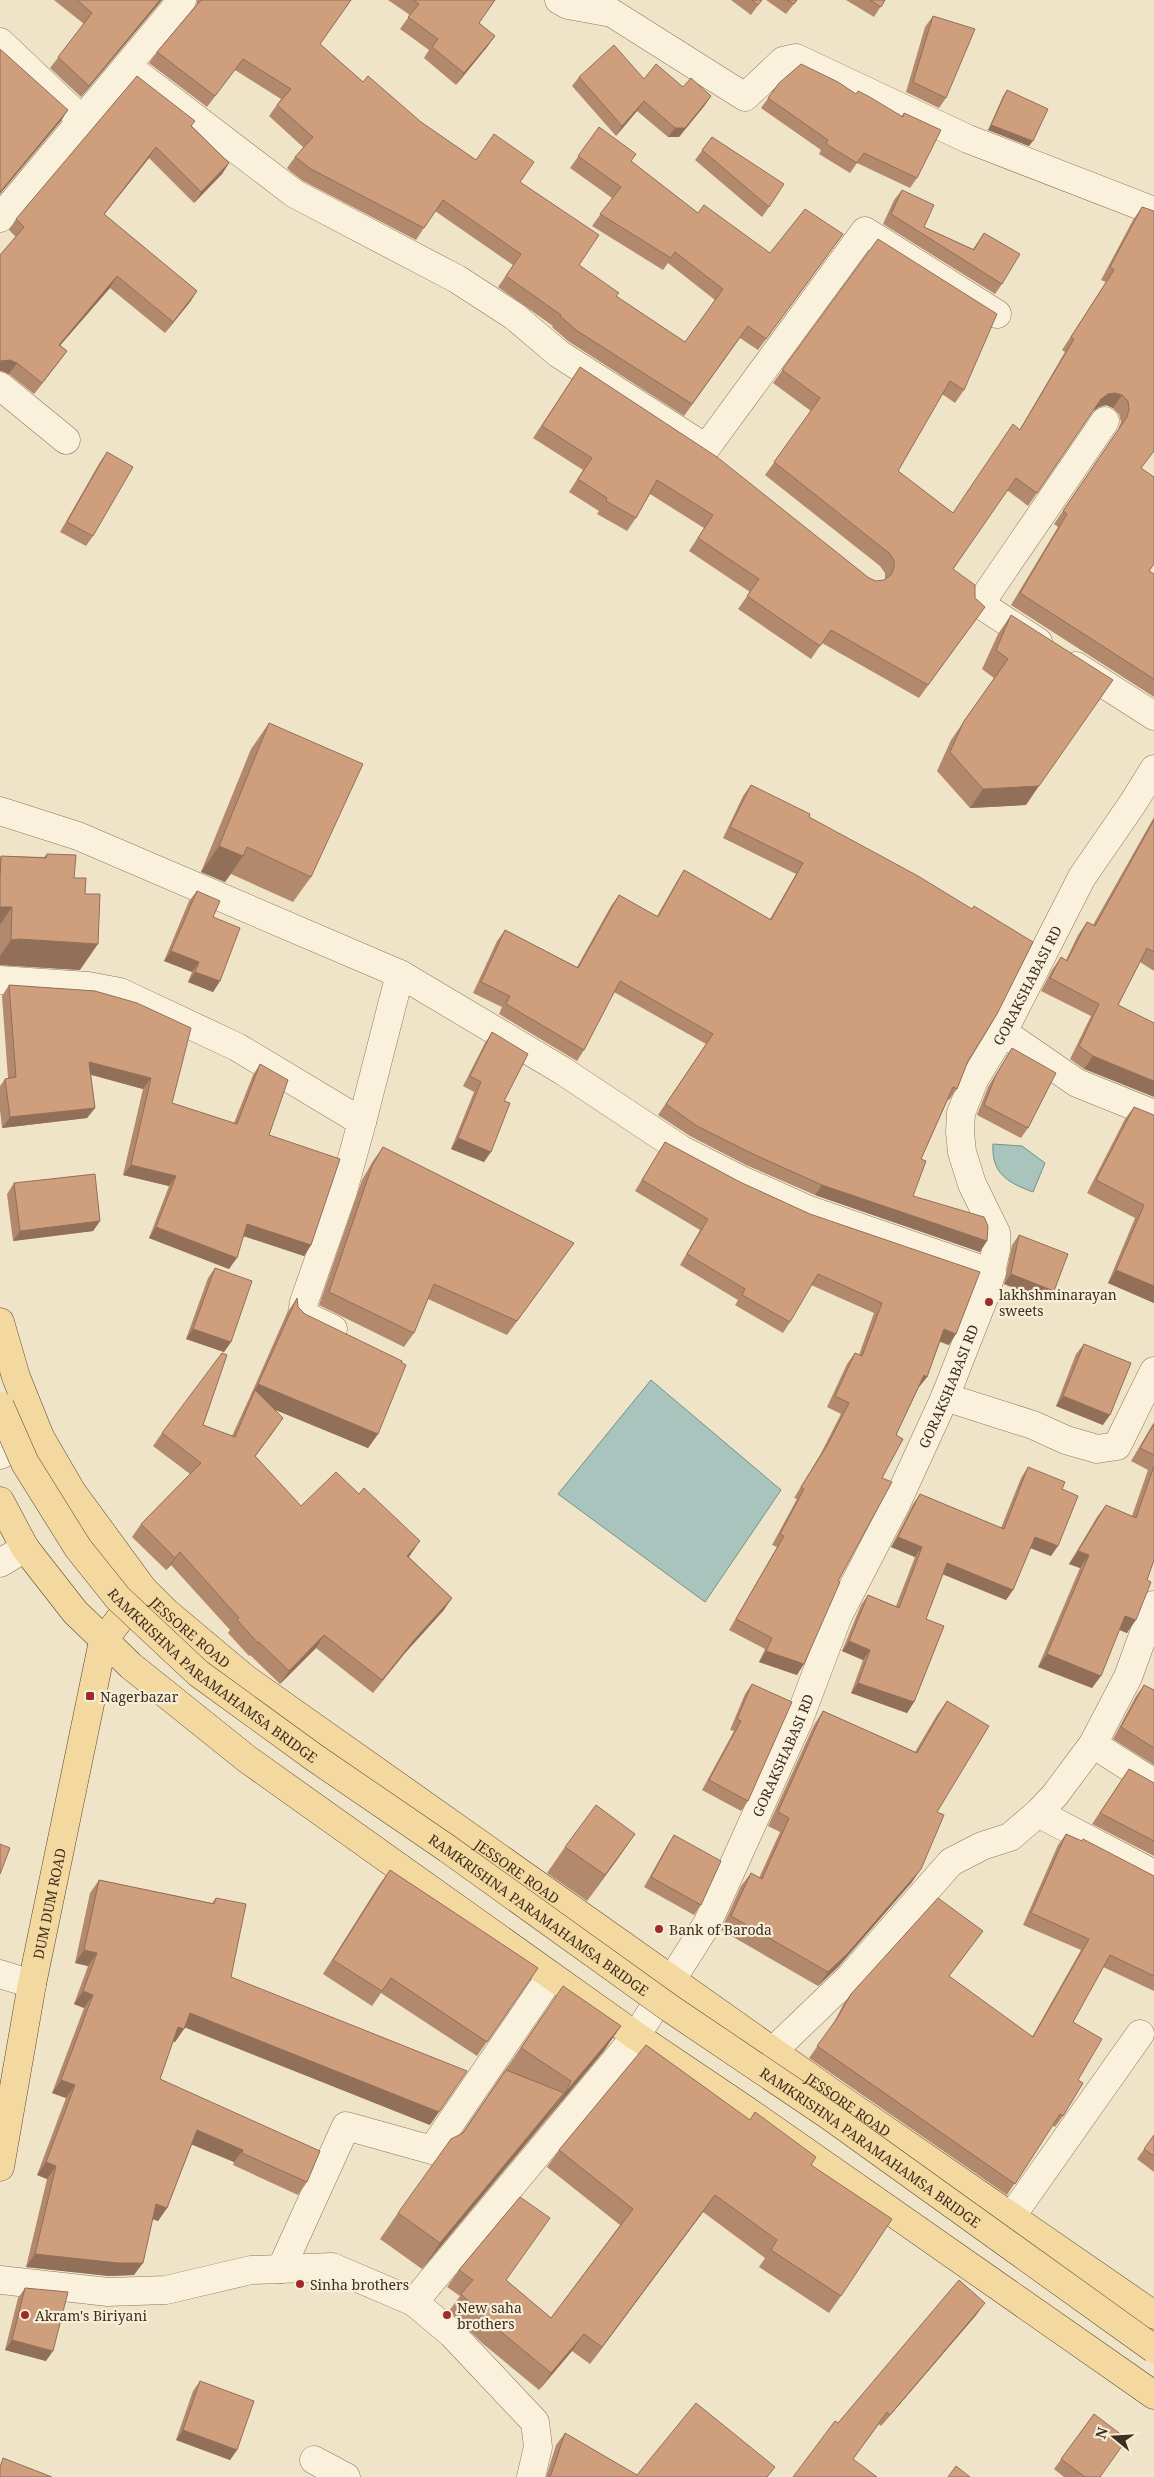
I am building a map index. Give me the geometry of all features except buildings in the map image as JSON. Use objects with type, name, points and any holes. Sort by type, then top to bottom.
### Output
[{"type":"main road","name":"JESSORE ROAD","points":[[0,1322],[16,1377],[40,1437],[72,1492],[143,1589],[166,1612],[246,1679],[673,1981],[1154,2315]]},
{"type":"main road","name":"RAMKRISHNA PARAMAHAMSA BRIDGE","points":[[0,1406],[25,1463],[78,1548],[118,1598],[198,1673],[315,1758],[456,1854],[671,2009],[828,2115],[1154,2349]]},
{"type":"main road","points":[[0,1501],[25,1548],[75,1612],[103,1641],[196,1720],[247,1759],[636,2036],[1154,2395]]},
{"type":"main road","points":[[103,1641],[143,1589]]},
{"type":"main road","name":"DUM DUM ROAD","points":[[0,2167],[32,1984],[103,1641]]},
{"type":"street","points":[[0,218],[182,0]]},
{"type":"street","points":[[559,0],[568,5],[612,14],[745,97],[783,60],[796,58],[968,139],[1154,211]]},
{"type":"street","points":[[0,42],[82,120]]},
{"type":"street","points":[[127,66],[295,194],[457,280],[514,316],[558,354],[706,448],[729,467]]},
{"type":"street","points":[[706,448],[865,231],[998,314]]},
{"type":"street","points":[[0,386],[66,440]]},
{"type":"street","points":[[1105,421],[980,604],[1154,716]]},
{"type":"street","name":"GORAKSHABASI RD","points":[[414,2302],[636,2036],[673,1981],[707,1924],[798,1722],[838,1616],[898,1502],[945,1397],[992,1273],[996,1250],[996,1233],[972,1184],[962,1152],[961,1113],[974,1080],[1003,1032],[1082,877],[1134,803],[1154,768]]},
{"type":"street","points":[[0,811],[78,836],[400,974],[563,1071],[682,1150],[739,1179],[809,1210],[992,1273]]},
{"type":"street","points":[[354,1340],[302,1314],[304,1302],[343,1191],[400,974]]},
{"type":"street","points":[[0,980],[88,986],[120,992],[237,1048],[362,1122]]},
{"type":"street","points":[[1003,1032],[1077,1083],[1154,1114]]},
{"type":"street","points":[[945,1397],[1033,1425],[1066,1440],[1097,1449],[1117,1446],[1154,1371]]},
{"type":"street","points":[[0,1455],[40,1437]]},
{"type":"street","points":[[0,1563],[25,1548]]},
{"type":"street","points":[[774,2050],[850,1977],[951,1862],[982,1846],[1010,1837],[1038,1813],[1055,1795],[1093,1744],[1128,1678],[1154,1605]]},
{"type":"street","points":[[1093,1744],[1154,1783]]},
{"type":"street","points":[[1038,1813],[1154,1874]]},
{"type":"street","points":[[0,1974],[32,1984]]},
{"type":"street","points":[[281,2269],[346,2126],[432,2150],[551,1976]]},
{"type":"street","points":[[1011,2217],[1140,2034]]},
{"type":"street","points":[[0,2280],[108,2292],[166,2290],[251,2270],[332,2267],[414,2302],[452,2334],[535,2422],[538,2447],[531,2477]]},
{"type":"street","points":[[314,2460],[346,2477]]},
{"type":"water","points":[[993,1144],[1022,1146],[1045,1163],[1033,1192],[1009,1181],[998,1170],[993,1154]]},
{"type":"water","points":[[651,1380],[781,1490],[705,1602],[558,1494]]},
{"type":"place","name":"lakhshminarayan sweets","points":[[989,1302]]},
{"type":"place","name":"Nagerbazar","points":[[90,1696]]},
{"type":"place","name":"Bank of Baroda","points":[[659,1929]]},
{"type":"place","name":"Sinha brothers","points":[[300,2284]]},
{"type":"place","name":"Akram's Biriyani","points":[[25,2315]]},
{"type":"place","name":"New saha brothers","points":[[447,2315]]}]
